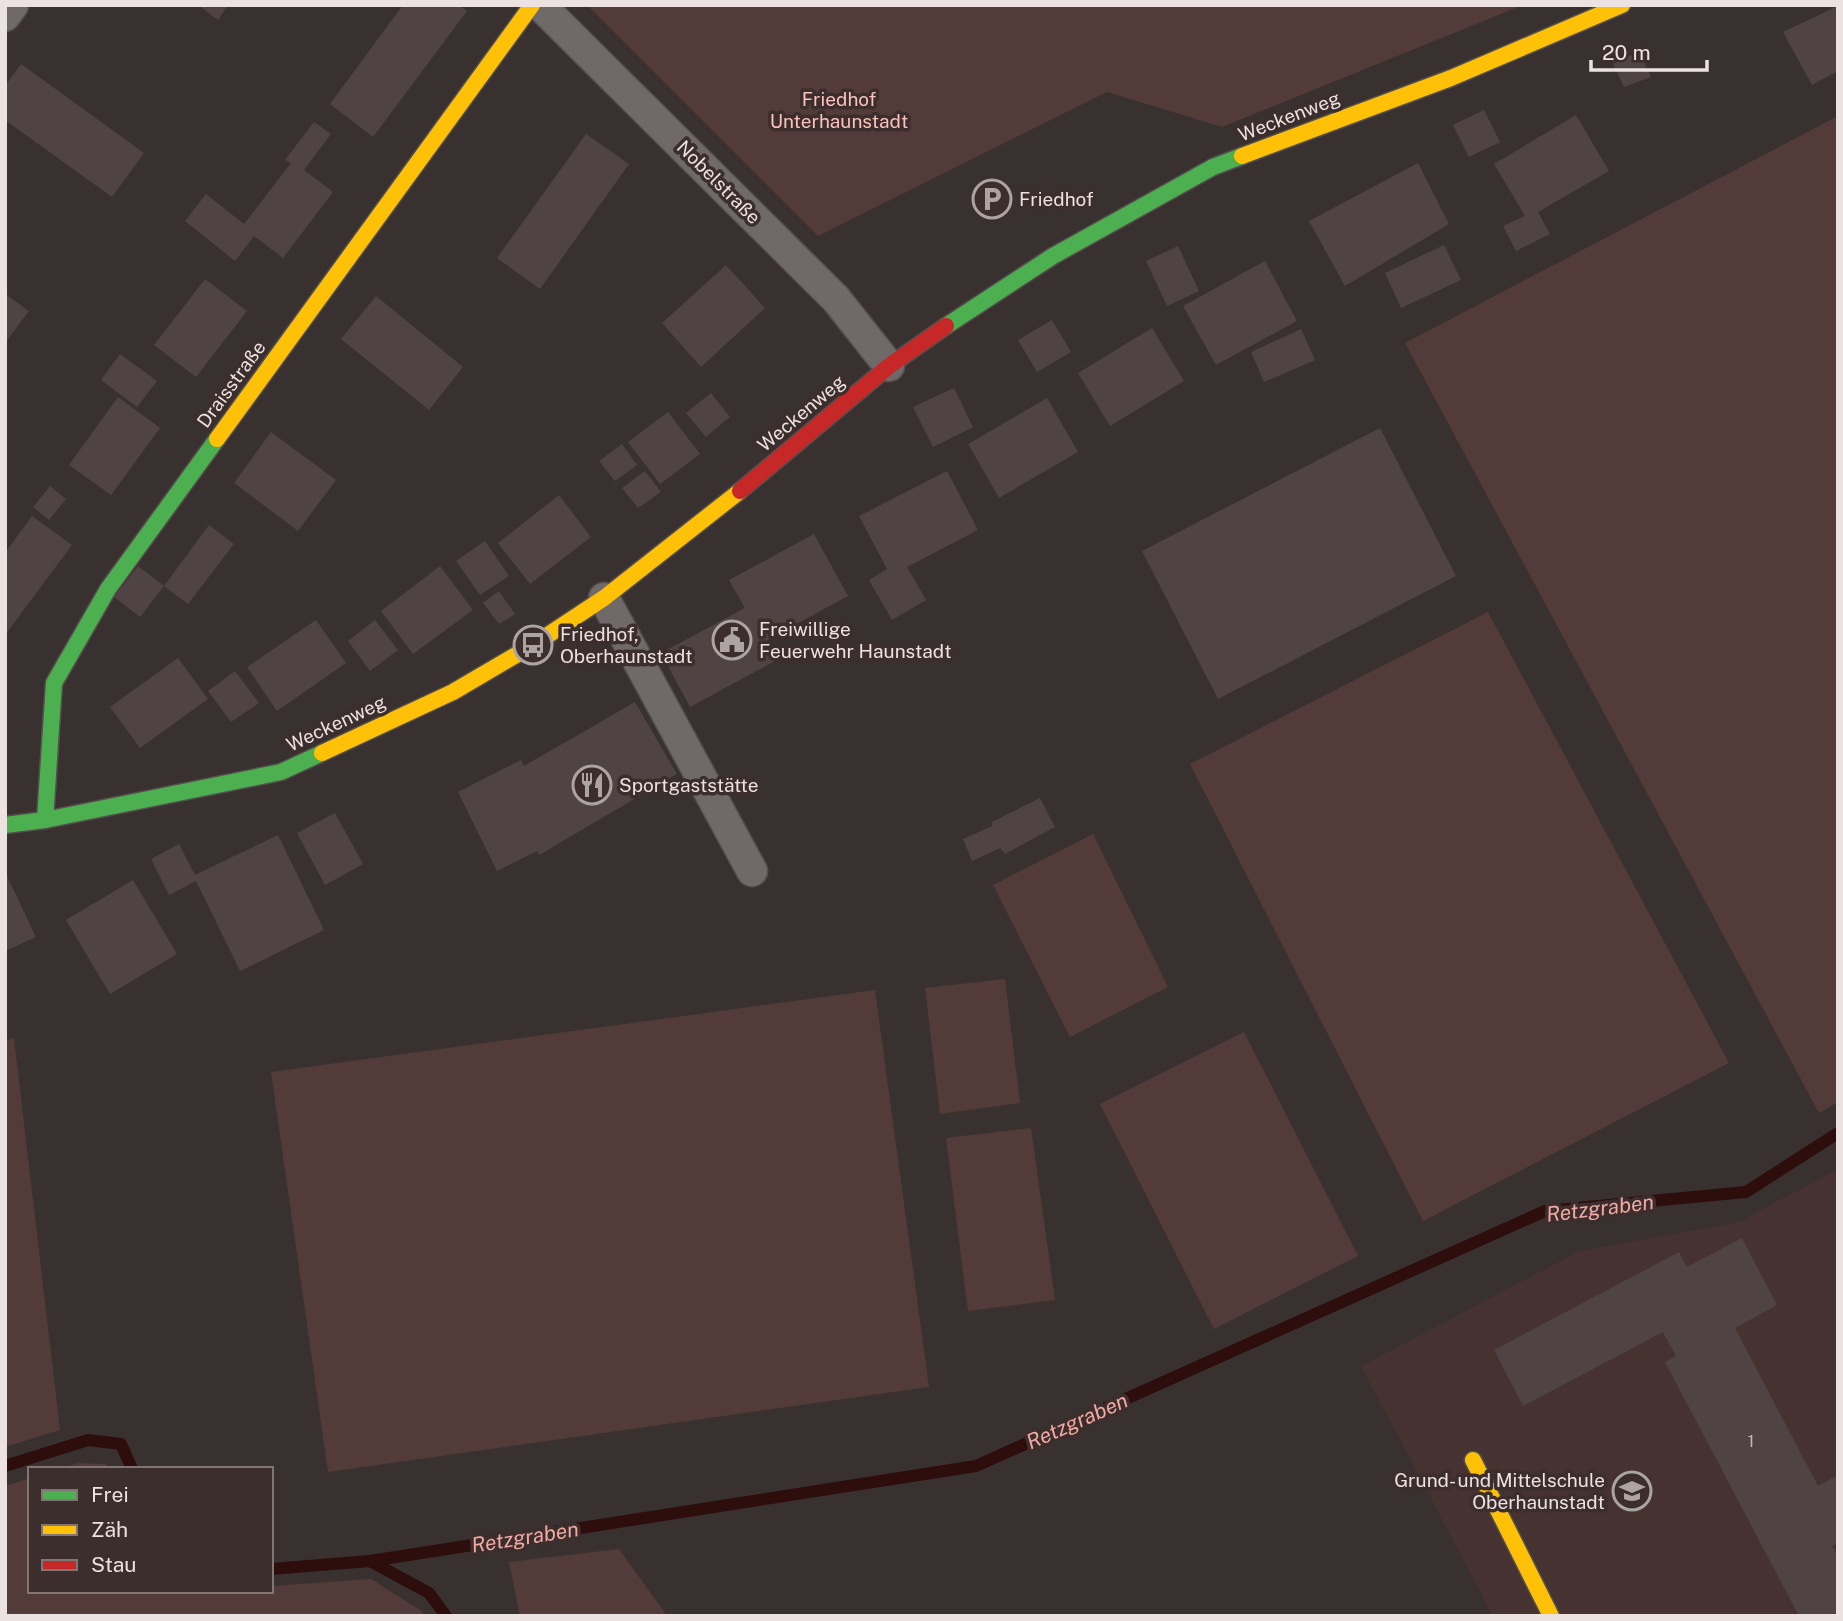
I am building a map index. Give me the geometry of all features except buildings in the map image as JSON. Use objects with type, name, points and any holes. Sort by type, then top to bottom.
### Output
[{"type":"street","points":[[5,16],[13,5]]},
{"type":"street","name":"Draisstraße","points":[[45,820],[54,683],[108,589],[532,5]]},
{"type":"street","name":"Nobelstraße","points":[[540,5],[836,299],[890,366]]},
{"type":"street","name":"Weckenweg","points":[[5,825],[45,820],[281,772],[453,692],[533,645],[604,598],[731,499],[890,366],[967,311],[1053,256],[1213,167],[1451,78],[1622,5]]},
{"type":"street","points":[[604,598],[752,871]]},
{"type":"street","points":[[1473,1460],[1551,1616]]},
{"type":"shaded area","name":"Grund- und Mittelschule Oberhaunstadt","points":[[1838,1169],[1838,1616],[1493,1616],[1361,1366],[1580,1251],[1739,1222]]},
{"type":"green space","name":"Friedhof Unterhaunstadt","points":[[587,5],[1523,5],[1222,127],[1107,92],[818,236]]},
{"type":"green space","points":[[1838,116],[1838,1102],[1819,1113],[1405,343]]},
{"type":"green space","points":[[1488,612],[1729,1063],[1423,1221],[1190,764]]},
{"type":"green space","points":[[1093,834],[1168,987],[1070,1037],[993,885]]},
{"type":"green space","points":[[1005,979],[1020,1103],[940,1114],[925,988]]},
{"type":"green space","points":[[875,990],[929,1387],[328,1472],[271,1072]]},
{"type":"green space","points":[[1244,1032],[1358,1256],[1214,1329],[1100,1104]]},
{"type":"green space","points":[[14,1038],[60,1430],[5,1447],[5,1040]]},
{"type":"green space","points":[[1031,1128],[1055,1300],[968,1311],[946,1138]]},
{"type":"green space","points":[[78,1463],[106,1464],[108,1467],[66,1467]]},
{"type":"green space","points":[[28,1479],[28,1593],[273,1593],[273,1586],[371,1579],[420,1610],[425,1616],[5,1616],[5,1486]]},
{"type":"green space","points":[[619,1549],[667,1616],[520,1616],[509,1562]]},
{"type":"waterway","name":"Retzgraben","points":[[273,1569],[370,1561],[976,1466],[1545,1211],[1746,1192],[1838,1133]]},
{"type":"waterway","name":"Retzgraben","points":[[5,1466],[88,1440],[121,1444],[131,1467]]},
{"type":"waterway","points":[[370,1561],[429,1593],[446,1616]]},
{"type":"traffic: fast","points":[[946,326],[1053,256],[1213,167],[1242,156]]},
{"type":"traffic: fast","points":[[45,820],[54,683],[108,589],[217,439]]},
{"type":"traffic: fast","points":[[5,825],[45,820],[281,772],[322,753]]},
{"type":"traffic: slow","points":[[217,439],[532,5]]},
{"type":"traffic: slow","points":[[1242,156],[1451,78],[1622,5]]},
{"type":"traffic: slow","points":[[322,753],[453,692],[533,645],[604,598],[740,491]]},
{"type":"traffic: slow","points":[[1473,1460],[1551,1616]]},
{"type":"traffic: jam","points":[[740,491],[889,366],[946,326]]},
{"type":"place","name":"Friedhof","points":[[992,199]]},
{"type":"place","name":"Freiwillige Feuerwehr Haunstadt","points":[[732,640]]},
{"type":"place","name":"Friedhof, Oberhaunstadt","points":[[533,645]]},
{"type":"place","name":"Sportgaststätte","points":[[592,785]]},
{"type":"place","name":"Grund- und Mittelschule Oberhaunstadt","points":[[1632,1491]]}]
